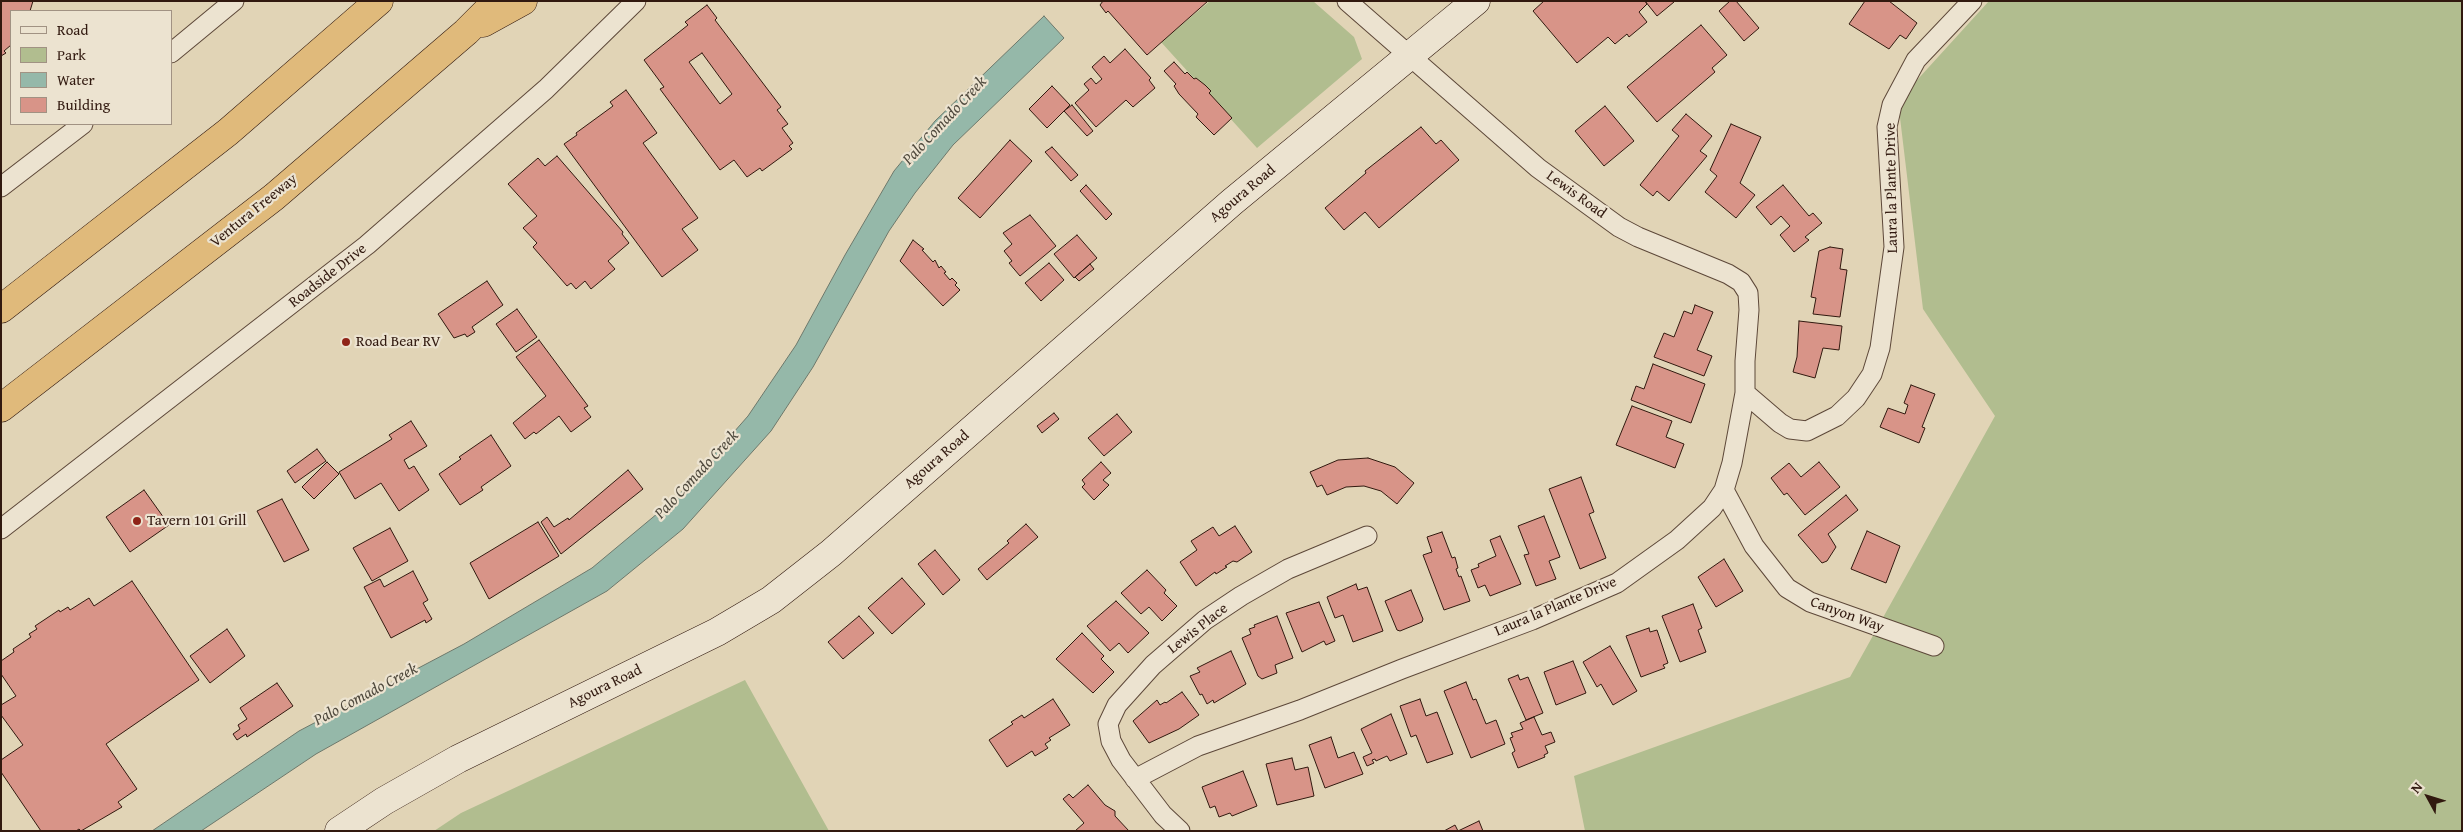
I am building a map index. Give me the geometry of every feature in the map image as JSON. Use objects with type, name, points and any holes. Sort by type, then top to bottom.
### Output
[{"type":"highway","points":[[1,309],[228,132],[379,1]]},
{"type":"highway","name":"Ventura Freeway","points":[[1,408],[274,197],[466,32],[497,1]]},
{"type":"highway","points":[[466,32],[523,1]]},
{"type":"main road","name":"Agoura Road","points":[[339,831],[384,801],[458,759],[717,632],[771,600],[831,554],[1232,202],[1411,57],[1476,1]]},
{"type":"street","points":[[172,52],[234,1]]},
{"type":"street","name":"Roadside Drive","points":[[1,529],[367,245],[546,89],[636,1]]},
{"type":"street","name":"Lewis Road","points":[[1346,1],[1538,168],[1619,226],[1638,237],[1728,274],[1741,282],[1748,293],[1750,310],[1745,361],[1745,393]]},
{"type":"street","name":"Laura la Plante Drive","points":[[1745,393],[1780,423],[1790,429],[1807,431],[1837,416],[1856,398],[1872,374],[1880,348],[1894,247],[1888,127],[1892,105],[1916,60],[1972,1]]},
{"type":"street","points":[[1,187],[82,125]]},
{"type":"street","name":"Laura la Plante Drive","points":[[1135,779],[1198,746],[1300,710],[1532,620],[1617,583],[1677,540],[1712,508],[1724,490],[1732,463],[1745,393]]},
{"type":"street","name":"Canyon Way","points":[[1724,490],[1754,546],[1787,588],[1810,602],[1934,646]]},
{"type":"street","name":"Lewis Place","points":[[1180,831],[1163,815],[1120,760],[1111,741],[1108,724],[1117,705],[1153,665],[1205,620],[1241,596],[1288,569],[1367,536]]},
{"type":"green space","points":[[1210,1],[1313,1],[1354,37],[1362,59],[1257,148],[1161,42]]},
{"type":"green space","points":[[1989,1],[2462,1],[2462,831],[1585,831],[1574,776],[1850,677],[1995,416],[1923,309],[1898,101]]},
{"type":"green space","points":[[745,680],[829,831],[434,831],[461,813]]},
{"type":"water","name":"Palo Comado Creek","points":[[1044,16],[1064,38],[953,145],[915,193],[889,231],[813,367],[771,431],[683,529],[607,591],[316,754],[201,831],[152,831],[299,731],[464,644],[592,568],[676,498],[748,416],[796,345],[894,171],[935,121]]},
{"type":"building","points":[[1,1],[33,1],[30,10],[10,10],[10,46],[4,51],[6,53],[1,56]]},
{"type":"building","points":[[1103,1],[1208,1],[1147,55],[1108,11],[1106,13],[1100,5]]},
{"type":"building","points":[[1544,1],[1645,1],[1647,4],[1639,12],[1647,22],[1629,37],[1627,34],[1615,44],[1608,37],[1577,63],[1533,11]]},
{"type":"building","points":[[1645,1],[1673,1],[1674,2],[1657,16]]},
{"type":"building","points":[[1730,1],[1736,1],[1759,28],[1744,41],[1719,11]]},
{"type":"building","points":[[1865,1],[1889,1],[1917,23],[1906,39],[1900,35],[1889,49],[1849,24]]},
{"type":"building","points":[[707,5],[717,18],[715,20],[781,107],[777,110],[788,124],[782,128],[793,143],[789,146],[792,149],[762,171],[760,168],[747,177],[734,160],[720,170],[660,89],[664,87],[644,60],[688,25],[685,22]],"holes":[[[702,53],[732,94],[720,104],[689,62]]]},
{"type":"building","points":[[1701,25],[1727,55],[1712,68],[1715,72],[1657,122],[1627,87]]},
{"type":"building","points":[[1125,49],[1151,78],[1149,80],[1155,88],[1133,107],[1126,100],[1096,127],[1075,103],[1089,90],[1084,84],[1091,78],[1096,84],[1102,79],[1092,67],[1104,56],[1110,63]]},
{"type":"building","points":[[1174,62],[1185,74],[1187,72],[1194,79],[1196,78],[1205,85],[1211,91],[1209,93],[1232,118],[1214,135],[1196,117],[1198,114],[1179,94],[1174,86],[1176,84],[1164,71]]},
{"type":"building","points":[[1052,86],[1070,105],[1047,128],[1029,109]]},
{"type":"building","points":[[626,90],[657,133],[643,143],[698,218],[682,229],[698,250],[662,277],[564,144],[613,106],[610,102]]},
{"type":"building","points":[[1072,105],[1093,131],[1087,136],[1064,111]]},
{"type":"building","points":[[1605,106],[1634,141],[1604,166],[1575,131]]},
{"type":"building","points":[[1686,114],[1712,136],[1700,151],[1707,156],[1669,201],[1657,191],[1653,196],[1640,185],[1679,136],[1672,130]]},
{"type":"building","points":[[1731,124],[1761,137],[1740,183],[1755,195],[1736,218],[1705,192],[1717,176],[1710,170]]},
{"type":"building","points":[[1421,127],[1436,144],[1441,140],[1459,160],[1379,228],[1365,212],[1344,230],[1325,208],[1366,173],[1365,171]]},
{"type":"building","points":[[1010,140],[1032,161],[980,218],[958,198]]},
{"type":"building","points":[[1052,147],[1078,175],[1071,181],[1045,152]]},
{"type":"building","points":[[557,156],[623,232],[622,234],[629,243],[608,261],[615,269],[591,289],[585,281],[576,289],[571,283],[567,286],[533,247],[537,243],[523,228],[537,216],[508,184],[538,158],[545,166]]},
{"type":"building","points":[[1086,185],[1112,214],[1106,220],[1080,191]]},
{"type":"building","points":[[1783,185],[1809,216],[1813,213],[1822,223],[1805,237],[1809,240],[1794,252],[1780,235],[1790,226],[1781,216],[1771,225],[1756,207]]},
{"type":"building","points":[[1030,215],[1056,246],[1020,276],[1009,263],[1012,261],[1004,251],[1012,244],[1003,233]]},
{"type":"building","points":[[1077,235],[1097,258],[1074,278],[1054,254]]},
{"type":"building","points":[[913,240],[924,249],[922,250],[933,262],[935,260],[939,268],[941,266],[950,280],[952,278],[957,283],[955,285],[960,290],[943,306],[900,261]]},
{"type":"building","points":[[1830,247],[1843,249],[1840,269],[1847,270],[1840,317],[1813,314],[1816,298],[1811,297],[1819,251]]},
{"type":"building","points":[[1049,263],[1064,280],[1041,301],[1025,283]]},
{"type":"building","points":[[1090,264],[1094,269],[1079,281],[1075,277]]},
{"type":"building","points":[[487,281],[503,305],[472,327],[475,332],[467,337],[465,334],[454,338],[438,314]]},
{"type":"building","points":[[1695,305],[1713,312],[1697,350],[1712,356],[1704,376],[1654,357],[1664,333],[1674,337],[1684,311],[1692,314]]},
{"type":"building","points":[[517,309],[537,337],[516,352],[496,324]]},
{"type":"building","points":[[1799,321],[1842,326],[1839,350],[1823,348],[1815,378],[1793,372],[1797,357]]},
{"type":"building","points":[[539,340],[588,406],[584,408],[591,417],[571,432],[559,416],[536,434],[534,432],[525,439],[513,423],[546,396],[516,357]]},
{"type":"building","points":[[1653,364],[1705,384],[1691,423],[1631,400],[1636,386],[1644,389]]},
{"type":"building","points":[[1911,385],[1935,394],[1922,427],[1925,428],[1919,443],[1880,427],[1888,408],[1905,414],[1908,405],[1904,403]]},
{"type":"building","points":[[1632,406],[1672,421],[1666,437],[1684,444],[1675,468],[1616,445]]},
{"type":"building","points":[[1054,413],[1059,419],[1042,433],[1037,426]]},
{"type":"building","points":[[1117,414],[1132,432],[1104,456],[1088,438]]},
{"type":"building","points":[[411,421],[427,446],[404,460],[409,469],[414,466],[429,490],[399,511],[381,483],[355,499],[339,472],[392,439],[389,435]]},
{"type":"building","points":[[491,435],[511,466],[481,487],[483,490],[460,505],[439,474],[461,459],[459,457]]},
{"type":"building","points":[[317,449],[326,461],[295,483],[287,471]]},
{"type":"building","points":[[1368,458],[1395,467],[1414,483],[1397,504],[1381,491],[1364,486],[1346,487],[1327,495],[1322,485],[1317,487],[1310,472],[1338,460]]},
{"type":"building","points":[[327,462],[339,474],[314,499],[302,487]]},
{"type":"building","points":[[1101,462],[1111,473],[1103,480],[1109,485],[1094,500],[1082,487],[1085,484],[1082,480]]},
{"type":"building","points":[[1819,462],[1840,487],[1805,515],[1787,493],[1784,495],[1771,478],[1789,463],[1801,477]]},
{"type":"building","points":[[628,470],[643,489],[561,554],[541,522],[547,517],[554,527],[568,518],[569,520]]},
{"type":"building","points":[[1581,477],[1594,512],[1589,514],[1606,558],[1580,569],[1549,489]]},
{"type":"building","name":"Tavern 101 Grill","points":[[144,490],[169,525],[130,552],[106,517]]},
{"type":"building","points":[[1846,495],[1858,510],[1828,534],[1836,547],[1827,561],[1822,563],[1798,535]]},
{"type":"building","points":[[282,499],[309,550],[284,562],[257,511]]},
{"type":"building","points":[[1544,516],[1560,557],[1549,561],[1556,579],[1536,586],[1524,555],[1529,554],[1518,526]]},
{"type":"building","points":[[538,522],[559,556],[489,599],[470,563]]},
{"type":"building","points":[[1026,524],[1038,537],[987,580],[978,569],[1009,543],[1007,541]]},
{"type":"building","points":[[1235,526],[1252,552],[1237,562],[1233,561],[1225,566],[1227,567],[1216,574],[1215,572],[1196,586],[1180,562],[1197,550],[1191,541],[1213,527],[1219,536]]},
{"type":"building","points":[[390,528],[408,561],[372,581],[353,548]]},
{"type":"building","points":[[1867,531],[1900,546],[1886,583],[1851,569]]},
{"type":"building","points":[[1442,532],[1452,558],[1455,557],[1458,568],[1456,569],[1459,577],[1461,576],[1470,601],[1444,610],[1423,555],[1432,552],[1427,537]]},
{"type":"building","points":[[1500,536],[1521,584],[1490,596],[1485,585],[1478,588],[1471,570],[1479,567],[1478,564],[1496,556],[1490,540]]},
{"type":"building","points":[[935,550],[960,580],[943,595],[918,564]]},
{"type":"building","points":[[1724,559],[1743,591],[1716,607],[1698,577]]},
{"type":"building","points":[[1147,570],[1166,590],[1164,593],[1177,606],[1162,621],[1149,607],[1141,614],[1121,593]]},
{"type":"building","points":[[413,571],[428,600],[423,603],[432,619],[426,623],[425,620],[391,638],[364,587],[380,579],[384,587]]},
{"type":"building","points":[[902,578],[925,604],[892,634],[868,608]]},
{"type":"building","points":[[132,581],[199,680],[106,744],[137,789],[118,802],[122,807],[81,831],[79,829],[76,831],[41,831],[1,772],[1,760],[23,745],[1,715],[1,705],[16,696],[1,674],[1,661],[14,652],[13,649],[31,637],[29,634],[37,629],[35,626],[59,610],[60,612],[68,607],[70,610],[89,598],[94,606]]},
{"type":"building","points":[[1356,584],[1358,590],[1367,587],[1383,631],[1353,642],[1343,615],[1335,618],[1327,597]]},
{"type":"building","points":[[1411,590],[1423,619],[1422,622],[1400,631],[1397,630],[1385,601]]},
{"type":"building","points":[[1116,601],[1149,633],[1128,653],[1119,643],[1110,651],[1087,626]]},
{"type":"building","points":[[1319,602],[1335,641],[1326,645],[1324,641],[1302,652],[1286,613]]},
{"type":"building","points":[[1693,604],[1702,628],[1698,630],[1706,652],[1680,662],[1662,616]]},
{"type":"building","points":[[859,616],[874,633],[843,659],[828,642]]},
{"type":"building","points":[[1277,616],[1293,658],[1275,665],[1277,673],[1262,679],[1258,676],[1242,638],[1251,634],[1249,629],[1255,627],[1254,625]]},
{"type":"building","points":[[1649,628],[1650,632],[1657,630],[1668,663],[1663,665],[1665,668],[1641,677],[1626,636]]},
{"type":"building","points":[[227,629],[245,656],[210,683],[190,656]]},
{"type":"building","points":[[1082,633],[1104,656],[1101,659],[1114,672],[1093,693],[1056,659]]},
{"type":"building","points":[[1610,646],[1637,691],[1613,705],[1601,684],[1597,687],[1583,662]]},
{"type":"building","points":[[1231,651],[1246,684],[1214,703],[1213,700],[1207,704],[1190,676],[1200,672],[1197,668]]},
{"type":"building","points":[[1573,661],[1586,693],[1556,705],[1544,672]]},
{"type":"building","points":[[1518,675],[1520,680],[1528,677],[1543,713],[1526,720],[1508,679]]},
{"type":"building","points":[[1466,682],[1473,700],[1476,699],[1486,724],[1496,720],[1505,744],[1471,758],[1444,691]]},
{"type":"building","points":[[277,683],[293,706],[247,737],[246,734],[237,740],[233,734],[240,729],[238,725],[247,719],[240,708]]},
{"type":"building","points":[[1182,692],[1199,715],[1179,729],[1149,743],[1133,721],[1157,700],[1160,705]]},
{"type":"building","points":[[1053,699],[1070,725],[1049,738],[1051,740],[1045,744],[1048,748],[1035,756],[1032,751],[1007,767],[989,740],[1013,724],[1011,722],[1022,715],[1024,718]]},
{"type":"building","points":[[1420,699],[1426,716],[1437,712],[1453,754],[1427,763],[1416,735],[1411,737],[1400,706]]},
{"type":"building","points":[[1391,714],[1407,754],[1390,761],[1387,756],[1376,761],[1375,759],[1372,760],[1374,763],[1367,766],[1363,757],[1372,753],[1361,729]]},
{"type":"building","points":[[1534,717],[1542,735],[1551,732],[1555,742],[1545,746],[1548,753],[1544,755],[1545,757],[1518,768],[1512,753],[1515,751],[1510,738],[1513,737],[1511,733],[1523,729],[1520,723]]},
{"type":"building","points":[[1331,737],[1338,758],[1354,752],[1363,774],[1325,788],[1309,745]]},
{"type":"building","points":[[1292,758],[1295,770],[1308,767],[1314,796],[1277,805],[1266,764]]},
{"type":"building","points":[[1243,771],[1257,806],[1232,816],[1230,813],[1219,817],[1215,806],[1210,808],[1202,787]]},
{"type":"building","points":[[1088,785],[1105,805],[1115,811],[1115,816],[1129,831],[1075,831],[1084,823],[1063,799],[1069,794],[1073,798]]},
{"type":"building","points":[[1479,821],[1483,831],[1458,831]]},
{"type":"building","points":[[1455,825],[1458,831],[1444,831]]},
{"type":"place","name":"Road Bear RV","points":[[346,342]]},
{"type":"place","name":"Tavern 101 Grill","points":[[137,521]]}]
